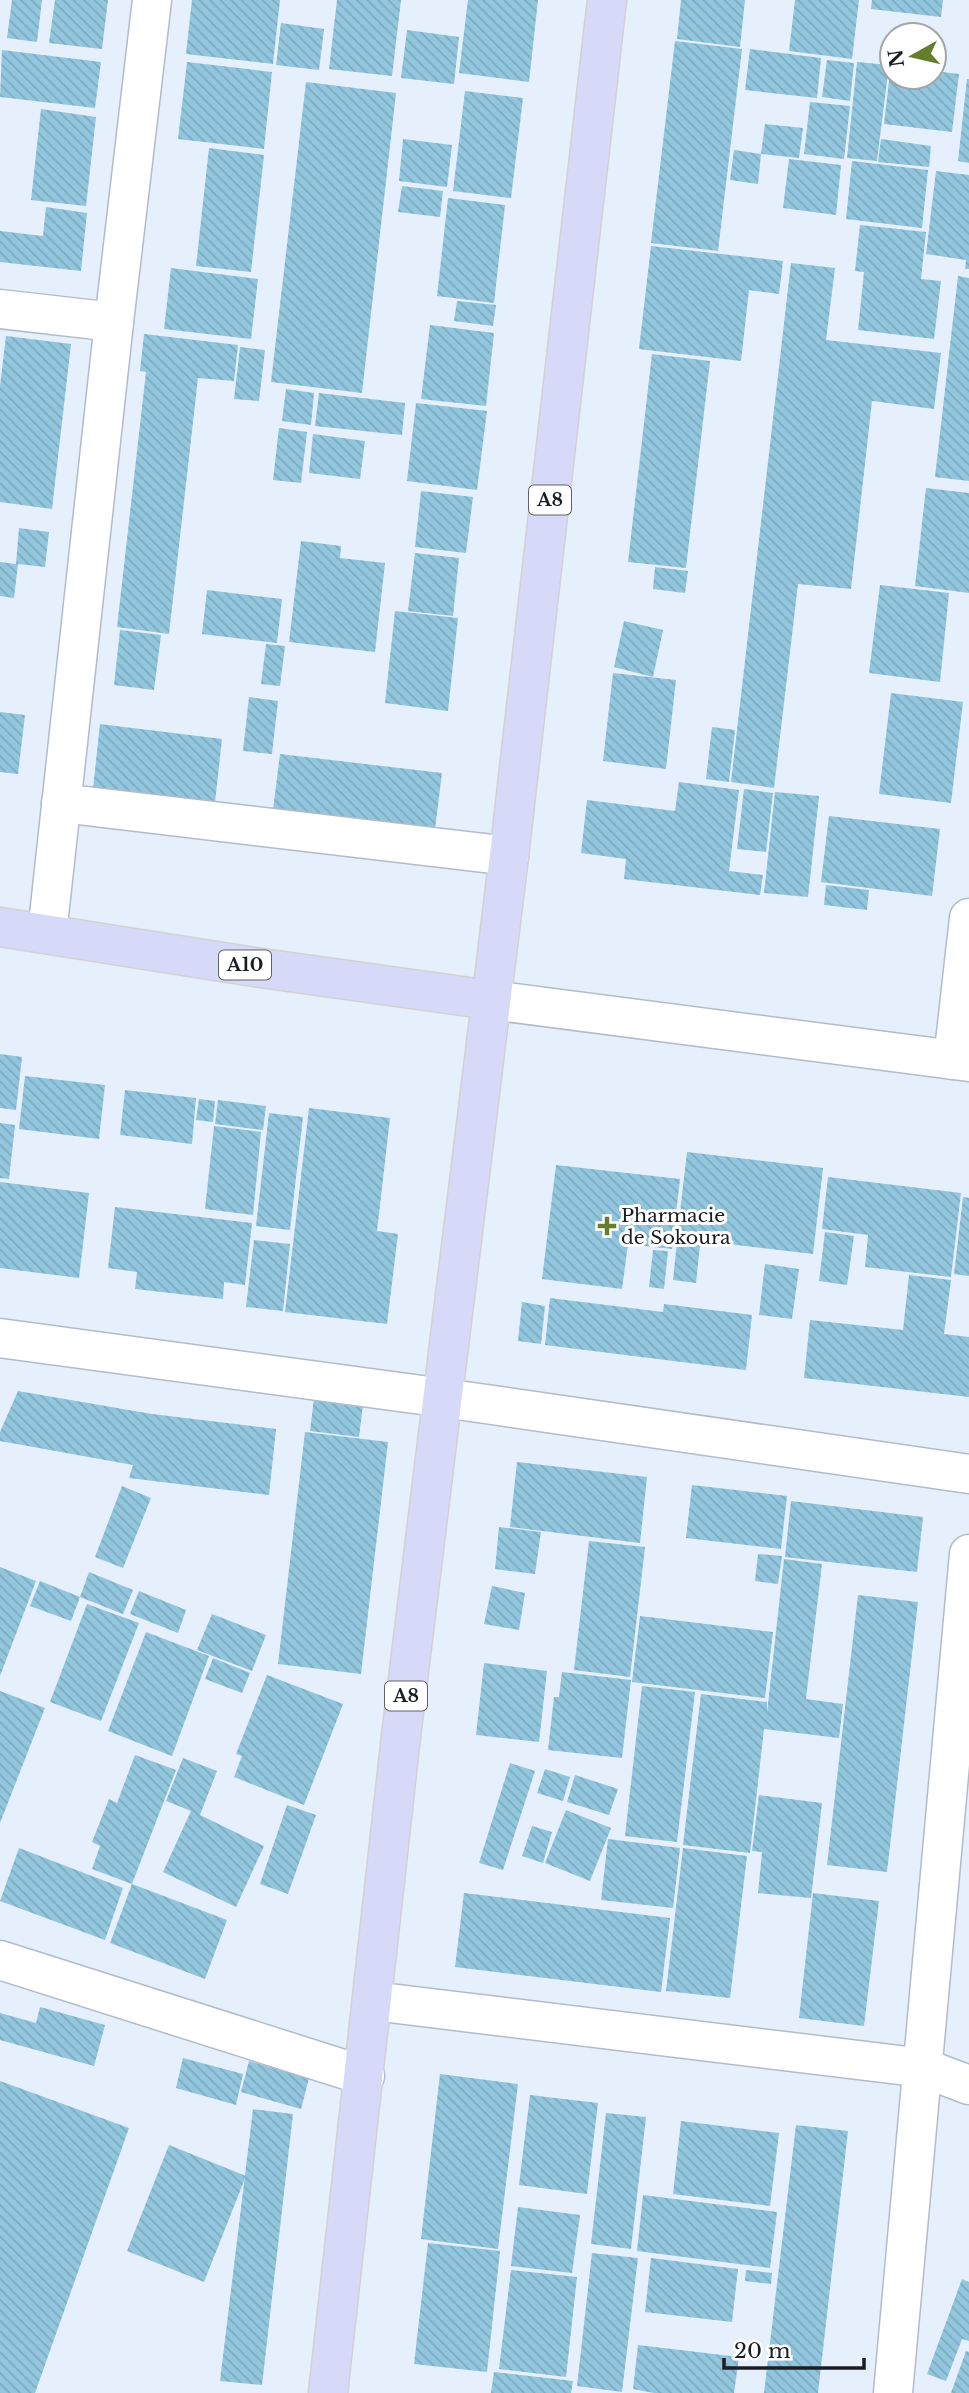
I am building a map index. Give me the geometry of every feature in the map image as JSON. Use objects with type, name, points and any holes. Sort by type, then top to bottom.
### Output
[{"type":"main road","name":"A8","points":[[328,2393],[401,1736],[509,856],[607,0]]},
{"type":"main road","name":"A10","points":[[0,927],[254,967],[491,1000]]},
{"type":"street","points":[[47,934],[152,0]]},
{"type":"street","points":[[0,309],[114,322]]},
{"type":"street","points":[[61,803],[509,856]]},
{"type":"street","points":[[491,1000],[961,1061],[969,918]]},
{"type":"street","points":[[0,1338],[444,1398],[969,1474]]},
{"type":"street","points":[[893,2393],[969,1554]]},
{"type":"street","points":[[0,1960],[365,2076]]},
{"type":"street","points":[[373,2001],[923,2068],[969,2085]]},
{"type":"building","points":[[12,0],[42,0],[37,42],[7,38]]},
{"type":"building","points":[[55,0],[108,0],[102,49],[49,43]]},
{"type":"building","points":[[192,0],[280,0],[273,64],[186,54]]},
{"type":"building","points":[[337,0],[401,0],[392,76],[329,69]]},
{"type":"building","points":[[468,0],[538,0],[529,82],[459,73]]},
{"type":"building","points":[[681,0],[745,0],[740,47],[677,39]]},
{"type":"building","points":[[795,0],[859,0],[852,59],[789,51]]},
{"type":"building","points":[[872,0],[943,0],[941,17],[871,9]]},
{"type":"building","points":[[281,23],[324,29],[319,70],[276,65]]},
{"type":"building","points":[[407,30],[459,37],[454,84],[401,78]]},
{"type":"building","points":[[675,41],[742,49],[718,251],[651,243]]},
{"type":"building","points":[[750,49],[821,58],[817,98],[745,90]]},
{"type":"building","points":[[2,50],[101,62],[95,108],[0,97]]},
{"type":"building","points":[[827,60],[854,63],[850,101],[822,97]]},
{"type":"building","points":[[187,62],[272,72],[264,149],[178,139]]},
{"type":"building","points":[[857,62],[878,64],[878,91],[886,91],[877,161],[847,158]]},
{"type":"building","points":[[948,73],[959,74],[952,132],[884,124],[888,91],[948,91]]},
{"type":"building","points":[[969,79],[969,163],[958,161]]},
{"type":"building","points":[[306,82],[396,93],[362,393],[271,382]]},
{"type":"building","points":[[465,91],[523,98],[511,198],[453,191]]},
{"type":"building","points":[[810,102],[850,106],[844,159],[804,154]]},
{"type":"building","points":[[41,109],[96,117],[86,206],[31,200]]},
{"type":"building","points":[[765,124],[803,128],[799,158],[761,154]]},
{"type":"building","points":[[403,139],[452,145],[447,187],[399,181]]},
{"type":"building","points":[[881,139],[931,146],[929,167],[878,162]]},
{"type":"building","points":[[209,148],[264,155],[251,272],[196,266]]},
{"type":"building","points":[[734,150],[761,154],[758,184],[730,180]]},
{"type":"building","points":[[789,159],[841,165],[836,215],[783,208]]},
{"type":"building","points":[[852,161],[928,170],[922,228],[846,219]]},
{"type":"building","points":[[936,171],[969,175],[969,269],[965,269],[966,260],[926,254]]},
{"type":"building","points":[[402,186],[443,191],[440,217],[398,212]]},
{"type":"building","points":[[448,198],[505,205],[494,303],[437,296]]},
{"type":"building","points":[[46,207],[87,213],[81,271],[0,262],[0,231],[43,236]]},
{"type":"building","points":[[860,225],[926,232],[921,279],[941,281],[934,339],[858,330],[864,272],[855,271]]},
{"type":"building","points":[[651,246],[783,261],[779,294],[749,290],[741,361],[639,349]]},
{"type":"building","points":[[791,263],[835,268],[826,340],[941,353],[934,409],[872,401],[851,589],[798,584],[774,788],[731,782]]},
{"type":"building","points":[[171,268],[258,279],[251,339],[164,329]]},
{"type":"building","points":[[958,276],[969,278],[969,481],[935,477]]},
{"type":"building","points":[[457,301],[496,305],[493,326],[454,321]]},
{"type":"building","points":[[430,325],[494,333],[486,406],[421,399]]},
{"type":"building","points":[[144,334],[238,345],[234,381],[198,378],[169,634],[117,627],[146,372],[140,371]]},
{"type":"building","points":[[6,336],[71,344],[52,509],[0,502],[0,386]]},
{"type":"building","points":[[240,347],[265,350],[259,401],[234,399]]},
{"type":"building","points":[[652,354],[710,361],[686,568],[628,562]]},
{"type":"building","points":[[286,389],[314,393],[311,425],[282,421]]},
{"type":"building","points":[[319,393],[405,403],[402,435],[315,426]]},
{"type":"building","points":[[416,403],[487,411],[477,490],[407,481]]},
{"type":"building","points":[[279,428],[307,432],[301,483],[273,480]]},
{"type":"building","points":[[313,434],[365,441],[360,479],[309,473]]},
{"type":"building","points":[[926,488],[969,493],[969,593],[915,586]]},
{"type":"building","points":[[421,491],[473,497],[466,553],[415,547]]},
{"type":"building","points":[[19,528],[49,532],[45,567],[18,564],[14,598],[0,596],[0,562],[16,564]]},
{"type":"building","points":[[301,541],[341,546],[340,558],[385,563],[375,652],[289,642]]},
{"type":"building","points":[[415,553],[459,558],[453,616],[408,611]]},
{"type":"building","points":[[655,567],[688,571],[685,593],[653,589]]},
{"type":"building","points":[[880,585],[949,593],[940,682],[869,673]]},
{"type":"building","points":[[207,590],[282,599],[277,643],[202,634]]},
{"type":"building","points":[[395,611],[458,618],[448,711],[385,703]]},
{"type":"building","points":[[624,621],[663,630],[653,677],[614,667]]},
{"type":"building","points":[[120,630],[161,635],[154,690],[114,685]]},
{"type":"building","points":[[266,644],[285,646],[280,686],[261,684]]},
{"type":"building","points":[[613,673],[676,680],[666,769],[603,761]]},
{"type":"building","points":[[891,693],[963,702],[951,803],[879,794]]},
{"type":"building","points":[[249,697],[278,701],[272,754],[243,751]]},
{"type":"building","points":[[0,712],[25,715],[18,774],[0,772]]},
{"type":"building","points":[[100,724],[222,739],[214,812],[92,798]]},
{"type":"building","points":[[712,727],[735,730],[729,782],[706,779]]},
{"type":"building","points":[[280,754],[442,773],[434,837],[272,818]]},
{"type":"building","points":[[679,782],[739,790],[729,871],[763,875],[760,895],[624,879],[626,859],[581,853],[587,800],[675,811]]},
{"type":"building","points":[[744,789],[773,793],[766,852],[737,849]]},
{"type":"building","points":[[775,792],[819,796],[808,897],[764,893]]},
{"type":"building","points":[[829,816],[940,829],[932,896],[821,882]]},
{"type":"building","points":[[826,885],[869,890],[867,910],[824,905]]},
{"type":"building","points":[[0,1054],[22,1057],[16,1110],[0,1108]]},
{"type":"building","points":[[25,1076],[105,1085],[99,1139],[19,1129]]},
{"type":"building","points":[[125,1090],[196,1098],[192,1144],[120,1135]]},
{"type":"building","points":[[199,1099],[215,1101],[213,1122],[196,1120]]},
{"type":"building","points":[[218,1100],[266,1106],[263,1130],[215,1124]]},
{"type":"building","points":[[309,1108],[390,1118],[377,1231],[398,1234],[387,1324],[285,1312]]},
{"type":"building","points":[[269,1113],[303,1117],[290,1230],[256,1226]]},
{"type":"building","points":[[0,1123],[15,1125],[9,1179],[0,1178]]},
{"type":"building","points":[[214,1126],[261,1132],[253,1215],[205,1209]]},
{"type":"building","points":[[687,1152],[823,1168],[813,1254],[677,1238]]},
{"type":"building","points":[[556,1165],[680,1179],[672,1249],[628,1244],[622,1289],[542,1279]]},
{"type":"building","points":[[828,1177],[961,1193],[951,1277],[865,1267],[868,1235],[822,1229]]},
{"type":"building","points":[[0,1182],[89,1193],[79,1278],[0,1268]]},
{"type":"building","points":[[963,1197],[969,1198],[969,1276],[954,1274]]},
{"type":"building","points":[[115,1207],[252,1223],[245,1285],[224,1282],[223,1299],[135,1289],[137,1272],[108,1268]]},
{"type":"building","points":[[825,1232],[854,1236],[847,1285],[819,1281]]},
{"type":"building","points":[[254,1240],[290,1244],[283,1311],[246,1307]]},
{"type":"building","points":[[677,1242],[700,1245],[696,1283],[673,1280]]},
{"type":"building","points":[[653,1250],[668,1251],[664,1289],[649,1287]]},
{"type":"building","points":[[765,1264],[799,1269],[792,1319],[759,1315]]},
{"type":"building","points":[[909,1275],[951,1280],[944,1334],[969,1337],[969,1397],[804,1378],[810,1320],[903,1330]]},
{"type":"building","points":[[550,1298],[663,1312],[664,1304],[752,1315],[746,1370],[545,1345]]},
{"type":"building","points":[[522,1302],[545,1306],[541,1344],[518,1341]]},
{"type":"building","points":[[18,1391],[152,1414],[276,1429],[269,1495],[129,1478],[133,1465],[0,1441],[0,1432]]},
{"type":"building","points":[[314,1398],[363,1405],[359,1437],[310,1431]]},
{"type":"building","points":[[305,1432],[388,1442],[361,1674],[278,1664]]},
{"type":"building","points":[[517,1462],[647,1477],[640,1543],[510,1527]]},
{"type":"building","points":[[692,1485],[787,1496],[781,1549],[686,1538]]},
{"type":"building","points":[[122,1486],[151,1498],[123,1568],[95,1557]]},
{"type":"building","points":[[791,1501],[923,1517],[917,1572],[785,1557]]},
{"type":"building","points":[[499,1527],[541,1532],[535,1574],[495,1569]]},
{"type":"building","points":[[589,1541],[645,1547],[630,1677],[574,1670]]},
{"type":"building","points":[[758,1554],[782,1556],[778,1584],[755,1581]]},
{"type":"building","points":[[784,1559],[822,1564],[806,1699],[843,1704],[839,1738],[764,1729],[750,1853],[683,1845],[701,1694],[767,1702],[767,1713]]},
{"type":"building","points":[[0,1567],[36,1581],[0,1676]]},
{"type":"building","points":[[89,1572],[133,1590],[123,1614],[80,1597]]},
{"type":"building","points":[[40,1581],[80,1597],[71,1621],[30,1606]]},
{"type":"building","points":[[492,1586],[525,1593],[519,1630],[484,1624]]},
{"type":"building","points":[[139,1591],[186,1610],[178,1633],[130,1614]]},
{"type":"building","points":[[858,1595],[918,1602],[887,1872],[827,1865]]},
{"type":"building","points":[[87,1604],[139,1623],[101,1721],[50,1702]]},
{"type":"building","points":[[212,1614],[266,1635],[252,1671],[197,1650]]},
{"type":"building","points":[[640,1616],[773,1632],[765,1698],[632,1682]]},
{"type":"building","points":[[146,1632],[209,1656],[172,1756],[108,1731]]},
{"type":"building","points":[[213,1658],[250,1673],[242,1693],[205,1679]]},
{"type":"building","points":[[484,1663],[547,1671],[539,1742],[476,1735]]},
{"type":"building","points":[[562,1672],[631,1680],[622,1758],[548,1750],[554,1697],[559,1697]]},
{"type":"building","points":[[267,1675],[343,1704],[304,1805],[234,1777],[242,1756],[236,1754]]},
{"type":"building","points":[[642,1686],[695,1692],[677,1842],[625,1836]]},
{"type":"building","points":[[0,1691],[45,1708],[0,1823]]},
{"type":"building","points":[[135,1755],[176,1770],[132,1884],[92,1869],[100,1846],[92,1842],[109,1799],[117,1803]]},
{"type":"building","points":[[183,1758],[217,1771],[200,1815],[264,1846],[236,1907],[163,1872],[191,1811],[166,1801]]},
{"type":"building","points":[[510,1763],[535,1771],[503,1870],[479,1863]]},
{"type":"building","points":[[545,1769],[570,1777],[563,1801],[537,1793]]},
{"type":"building","points":[[575,1775],[618,1789],[609,1815],[567,1802]]},
{"type":"building","points":[[759,1795],[822,1803],[811,1898],[758,1893],[762,1852],[752,1851]]},
{"type":"building","points":[[287,1805],[316,1815],[288,1894],[260,1884]]},
{"type":"building","points":[[566,1810],[611,1828],[590,1881],[545,1863]]},
{"type":"building","points":[[532,1826],[552,1832],[543,1863],[522,1856]]},
{"type":"building","points":[[608,1839],[680,1848],[673,1908],[601,1900]]},
{"type":"building","points":[[19,1848],[123,1888],[105,1940],[0,1901]]},
{"type":"building","points":[[683,1848],[747,1856],[730,1998],[666,1991]]},
{"type":"building","points":[[132,1884],[227,1920],[205,1979],[110,1943]]},
{"type":"building","points":[[464,1893],[670,1918],[661,1992],[455,1967]]},
{"type":"building","points":[[813,1893],[879,1901],[864,2026],[799,2018]]},
{"type":"building","points":[[40,2007],[105,2025],[94,2066],[0,2040],[0,2013],[36,2023]]},
{"type":"building","points":[[183,2058],[243,2074],[236,2105],[176,2088]]},
{"type":"building","points":[[249,2061],[309,2078],[301,2109],[241,2092]]},
{"type":"building","points":[[440,2074],[518,2084],[498,2249],[421,2239]]},
{"type":"building","points":[[0,2081],[129,2128],[35,2393],[0,2393]]},
{"type":"building","points":[[530,2095],[598,2103],[587,2194],[519,2185]]},
{"type":"building","points":[[253,2109],[293,2114],[262,2385],[220,2381]]},
{"type":"building","points":[[606,2113],[646,2117],[631,2249],[591,2244]]},
{"type":"building","points":[[681,2121],[779,2133],[770,2206],[673,2194]]},
{"type":"building","points":[[796,2125],[848,2131],[818,2393],[764,2393]]},
{"type":"building","points":[[169,2145],[246,2176],[204,2282],[127,2251]]},
{"type":"building","points":[[643,2195],[777,2212],[770,2268],[637,2251]]},
{"type":"building","points":[[518,2207],[580,2215],[572,2273],[511,2266]]},
{"type":"building","points":[[428,2243],[500,2251],[487,2372],[414,2364]]},
{"type":"building","points":[[592,2253],[638,2258],[622,2392],[577,2386]]},
{"type":"building","points":[[651,2258],[738,2269],[732,2322],[645,2312]]},
{"type":"building","points":[[511,2270],[577,2277],[566,2377],[499,2369]]},
{"type":"building","points":[[746,2270],[772,2273],[771,2284],[745,2281]]},
{"type":"building","points":[[962,2279],[969,2282],[969,2341],[962,2339],[946,2381],[927,2374]]},
{"type":"building","points":[[638,2345],[739,2357],[734,2393],[654,2393],[633,2389]]},
{"type":"building","points":[[966,2351],[969,2352],[969,2393],[951,2393]]},
{"type":"building","points":[[494,2372],[573,2381],[571,2393],[491,2393]]},
{"type":"place","name":"Pharmacie de Sokoura","points":[[607,1226]]}]
